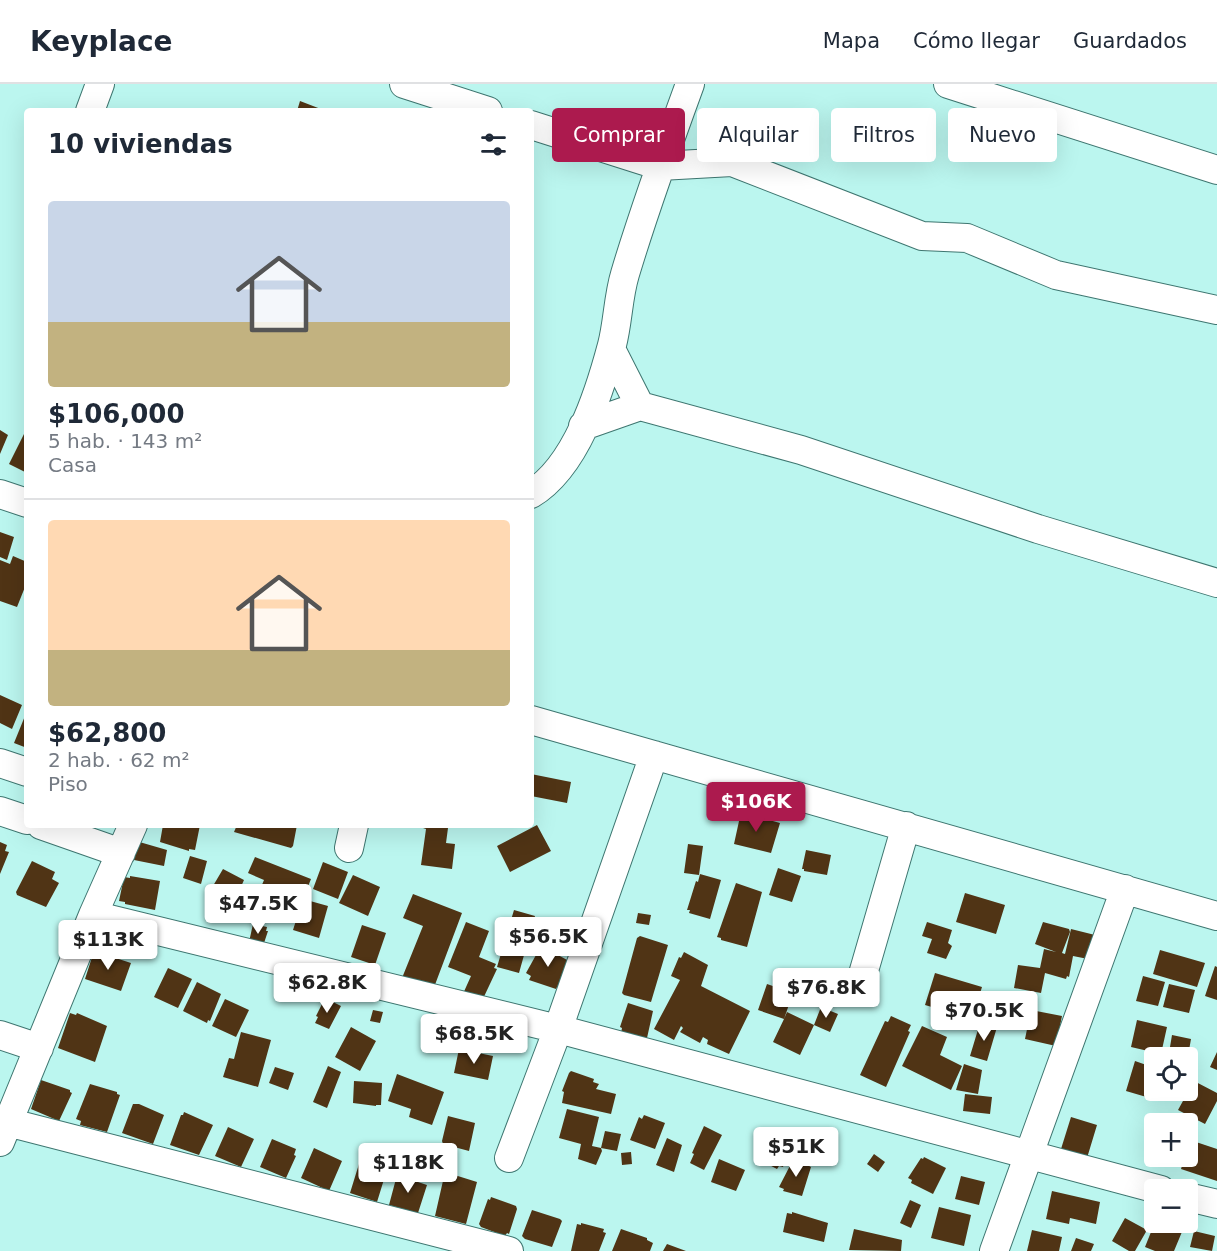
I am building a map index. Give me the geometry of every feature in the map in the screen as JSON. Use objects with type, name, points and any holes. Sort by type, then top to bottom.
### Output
[{"type":"street","points":[[91,108],[100,84]]},
{"type":"street","points":[[404,84],[479,108]]},
{"type":"street","points":[[534,492],[544,486],[558,470],[580,435],[605,372],[624,276],[690,84]]},
{"type":"street","points":[[948,84],[1217,170]]},
{"type":"street","points":[[534,126],[660,166],[732,162],[922,236],[967,238],[1056,275],[1217,310]]},
{"type":"street","points":[[610,349],[640,406]]},
{"type":"street","points":[[584,426],[640,406],[801,450],[1038,529],[1217,583]]},
{"type":"street","points":[[0,494],[24,502]]},
{"type":"street","points":[[534,721],[1217,916]]},
{"type":"street","points":[[509,1158],[558,1029],[654,754]]},
{"type":"street","points":[[0,763],[24,771]]},
{"type":"street","points":[[0,811],[24,819]]},
{"type":"street","points":[[863,974],[906,826]]},
{"type":"street","points":[[50,828],[121,853]]},
{"type":"street","points":[[132,828],[93,915],[4,1132],[509,1251]]},
{"type":"street","points":[[994,1251],[1125,890]]},
{"type":"street","points":[[93,915],[558,1029],[1144,1185]]},
{"type":"street","points":[[0,1035],[39,1048]]},
{"type":"street","points":[[1198,1199],[1217,1204]]},
{"type":"building","points":[[300,101],[318,108],[298,108]]},
{"type":"building","points":[[0,430],[8,435],[0,454]]},
{"type":"building","points":[[24,434],[24,472],[9,464]]},
{"type":"building","points":[[0,532],[14,537],[7,560],[0,557]]},
{"type":"building","points":[[13,556],[24,561],[24,590],[17,607],[0,601],[0,560],[10,564]]},
{"type":"building","points":[[0,695],[22,705],[12,729],[0,723]]},
{"type":"building","points":[[24,718],[24,747],[14,743]]},
{"type":"building","points":[[534,775],[571,782],[567,803],[534,797]]},
{"type":"building","points":[[741,812],[780,823],[771,853],[734,844]]},
{"type":"building","points":[[537,825],[551,851],[510,872],[497,846]]},
{"type":"building","points":[[162,828],[199,828],[195,850],[189,849],[189,851],[160,842]]},
{"type":"building","points":[[236,828],[296,828],[291,848],[234,832]]},
{"type":"building","points":[[423,828],[448,828],[446,843],[455,844],[452,869],[421,865],[426,829]]},
{"type":"building","points":[[136,841],[167,850],[164,866],[129,859]]},
{"type":"building","points":[[0,842],[7,845],[5,851],[9,852],[0,874]]},
{"type":"building","points":[[688,844],[703,846],[699,875],[684,873]]},
{"type":"building","points":[[806,850],[831,855],[827,875],[802,869]]},
{"type":"building","points":[[190,856],[207,861],[201,884],[183,878]]},
{"type":"building","points":[[255,857],[311,879],[303,899],[328,906],[319,938],[293,930],[300,908],[297,912],[259,892],[264,880],[248,873]]},
{"type":"building","points":[[32,861],[55,872],[52,879],[59,883],[46,907],[17,895],[16,892]]},
{"type":"building","points":[[323,862],[348,872],[338,899],[313,889]]},
{"type":"building","points":[[778,868],[801,876],[792,902],[769,895]]},
{"type":"building","points":[[223,869],[244,880],[232,907],[212,899],[214,894],[210,891]]},
{"type":"building","points":[[700,874],[721,880],[710,919],[689,913],[690,910],[687,910]]},
{"type":"building","points":[[353,875],[380,887],[368,916],[339,903]]},
{"type":"building","points":[[130,876],[160,881],[155,910],[119,901],[124,877],[130,878]]},
{"type":"building","points":[[736,883],[762,892],[747,947],[717,937]]},
{"type":"building","points":[[965,893],[1005,905],[996,934],[956,922]]},
{"type":"building","points":[[413,894],[462,913],[433,990],[402,978],[423,926],[403,918]]},
{"type":"building","points":[[514,910],[535,916],[519,973],[497,967]]},
{"type":"building","points":[[638,913],[651,915],[649,925],[636,923]]},
{"type":"building","points":[[466,922],[489,931],[479,957],[496,964],[494,968],[497,969],[481,1003],[462,996],[471,976],[448,967]]},
{"type":"building","points":[[927,922],[952,930],[948,943],[952,946],[946,959],[927,953],[932,939],[922,936]]},
{"type":"building","points":[[1043,922],[1069,929],[1062,953],[1065,954],[1071,929],[1099,936],[1093,960],[1073,956],[1069,977],[1067,976],[1066,979],[1045,973],[1041,993],[1014,988],[1018,965],[1040,968],[1044,949],[1056,952],[1035,944]]},
{"type":"building","points":[[253,924],[267,927],[266,931],[268,931],[263,946],[249,942]]},
{"type":"building","points":[[362,925],[386,933],[375,965],[351,957]]},
{"type":"building","points":[[640,936],[668,945],[651,1002],[622,993],[637,938]]},
{"type":"building","points":[[541,946],[571,962],[556,989],[529,980],[531,976],[526,973]]},
{"type":"building","points":[[1160,950],[1205,963],[1197,987],[1153,974]]},
{"type":"building","points":[[94,951],[131,963],[121,991],[85,979]]},
{"type":"building","points":[[684,952],[708,965],[701,986],[750,1011],[729,1054],[707,1044],[708,1040],[703,1037],[700,1043],[680,1032],[683,1028],[681,1026],[674,1040],[654,1029],[680,980],[671,976],[679,957],[681,958]]},
{"type":"building","points":[[1215,966],[1217,967],[1217,1000],[1205,996]]},
{"type":"building","points":[[168,968],[192,979],[178,1008],[154,997]]},
{"type":"building","points":[[935,973],[982,987],[972,1019],[925,1005]]},
{"type":"building","points":[[1143,976],[1165,982],[1158,1006],[1136,1001]]},
{"type":"building","points":[[197,982],[221,994],[210,1021],[208,1020],[207,1023],[183,1011]]},
{"type":"building","points":[[767,984],[793,993],[784,1019],[758,1010]]},
{"type":"building","points":[[1169,984],[1195,990],[1189,1013],[1163,1007]]},
{"type":"building","points":[[1011,993],[1026,994],[1024,1011],[1010,1009]]},
{"type":"building","points":[[325,998],[341,1006],[329,1029],[315,1023]]},
{"type":"building","points":[[225,999],[249,1010],[236,1037],[212,1026]]},
{"type":"building","points":[[628,1003],[653,1011],[647,1038],[621,1033],[622,1028],[620,1027]]},
{"type":"building","points":[[821,1007],[838,1014],[830,1032],[814,1025]]},
{"type":"building","points":[[373,1010],[383,1012],[380,1023],[370,1021]]},
{"type":"building","points":[[1031,1010],[1062,1016],[1056,1046],[1025,1039]]},
{"type":"building","points":[[787,1012],[814,1025],[800,1055],[773,1042]]},
{"type":"building","points":[[70,1013],[76,1015],[77,1013],[107,1026],[95,1062],[58,1048]]},
{"type":"building","points":[[891,1016],[911,1025],[886,1087],[860,1075],[885,1021],[888,1022]]},
{"type":"building","points":[[1137,1020],[1167,1027],[1163,1047],[1144,1047],[1144,1050],[1131,1047]]},
{"type":"building","points":[[980,1023],[997,1027],[987,1061],[970,1056]]},
{"type":"building","points":[[922,1026],[947,1037],[940,1055],[962,1066],[951,1090],[902,1066]]},
{"type":"building","points":[[351,1027],[376,1041],[360,1071],[335,1057]]},
{"type":"building","points":[[241,1032],[271,1040],[258,1087],[223,1077],[229,1058],[234,1059]]},
{"type":"building","points":[[1172,1035],[1191,1039],[1190,1047],[1170,1047]]},
{"type":"building","points":[[459,1049],[493,1056],[488,1080],[454,1073]]},
{"type":"building","points":[[1217,1052],[1217,1070],[1210,1067]]},
{"type":"building","points":[[1135,1061],[1144,1064],[1144,1096],[1126,1091]]},
{"type":"building","points":[[964,1064],[982,1070],[978,1094],[956,1090]]},
{"type":"building","points":[[328,1066],[341,1072],[327,1108],[313,1102]]},
{"type":"building","points":[[275,1067],[294,1073],[288,1090],[269,1083]]},
{"type":"building","points":[[571,1071],[594,1079],[593,1082],[599,1084],[596,1089],[616,1094],[611,1114],[562,1103],[564,1092],[562,1091]]},
{"type":"building","points":[[397,1074],[444,1092],[432,1125],[409,1117],[411,1109],[388,1101]]},
{"type":"building","points":[[41,1080],[70,1090],[72,1093],[59,1121],[31,1109]]},
{"type":"building","points":[[354,1081],[382,1083],[381,1105],[353,1103]]},
{"type":"building","points":[[1198,1083],[1217,1093],[1217,1101],[1205,1124],[1198,1120],[1198,1113],[1184,1113],[1178,1110],[1183,1101],[1198,1101]]},
{"type":"building","points":[[90,1084],[120,1095],[107,1132],[80,1125],[81,1121],[76,1119]]},
{"type":"building","points":[[965,1094],[992,1097],[990,1114],[963,1111]]},
{"type":"building","points":[[133,1104],[139,1104],[164,1115],[153,1144],[122,1133]]},
{"type":"building","points":[[567,1109],[599,1117],[592,1146],[601,1148],[602,1151],[596,1165],[578,1159],[581,1144],[559,1138]]},
{"type":"building","points":[[184,1112],[213,1125],[199,1155],[170,1145]]},
{"type":"building","points":[[644,1115],[665,1123],[655,1149],[630,1140],[639,1117],[642,1119]]},
{"type":"building","points":[[448,1116],[475,1123],[469,1151],[443,1144]]},
{"type":"building","points":[[1071,1117],[1097,1125],[1087,1158],[1061,1149]]},
{"type":"building","points":[[704,1126],[722,1135],[704,1170],[690,1163]]},
{"type":"building","points":[[228,1127],[254,1139],[241,1167],[215,1156]]},
{"type":"building","points":[[605,1131],[621,1134],[617,1151],[601,1148]]},
{"type":"building","points":[[765,1135],[791,1142],[783,1167],[779,1166],[777,1169],[756,1158]]},
{"type":"building","points":[[667,1138],[682,1145],[674,1172],[656,1165]]},
{"type":"building","points":[[272,1139],[296,1149],[294,1155],[296,1156],[286,1178],[260,1167]]},
{"type":"building","points":[[1198,1143],[1217,1149],[1217,1181],[1181,1169],[1182,1167],[1198,1167]]},
{"type":"building","points":[[314,1148],[342,1161],[329,1191],[301,1178]]},
{"type":"building","points":[[363,1151],[390,1160],[377,1202],[350,1193]]},
{"type":"building","points":[[631,1152],[632,1164],[622,1165],[621,1153]]},
{"type":"building","points":[[874,1154],[885,1162],[878,1172],[867,1164]]},
{"type":"building","points":[[924,1157],[946,1168],[933,1194],[911,1183],[912,1180],[908,1178]]},
{"type":"building","points":[[794,1158],[811,1167],[802,1196],[783,1191],[784,1189],[779,1187]]},
{"type":"building","points":[[719,1159],[745,1170],[736,1191],[711,1182]]},
{"type":"building","points":[[445,1172],[477,1182],[466,1224],[435,1216]]},
{"type":"building","points":[[397,1175],[427,1185],[418,1213],[389,1205]]},
{"type":"building","points":[[961,1176],[985,1182],[979,1205],[955,1199]]},
{"type":"building","points":[[1052,1191],[1100,1202],[1096,1224],[1070,1218],[1069,1224],[1046,1219]]},
{"type":"building","points":[[491,1197],[516,1206],[509,1234],[505,1236],[481,1227],[479,1224],[488,1199],[490,1200]]},
{"type":"building","points":[[910,1200],[921,1205],[911,1228],[900,1223]]},
{"type":"building","points":[[939,1207],[971,1215],[964,1246],[931,1238]]},
{"type":"building","points":[[532,1210],[562,1221],[552,1247],[522,1236]]},
{"type":"building","points":[[792,1212],[828,1223],[824,1242],[783,1232],[787,1213],[792,1214]]},
{"type":"building","points":[[1125,1218],[1144,1228],[1145,1233],[1135,1251],[1129,1251],[1112,1241]]},
{"type":"building","points":[[581,1223],[604,1229],[603,1232],[606,1233],[599,1251],[571,1251],[577,1224],[581,1225]]},
{"type":"building","points":[[621,1229],[647,1238],[653,1243],[650,1251],[612,1251]]},
{"type":"building","points":[[854,1229],[902,1240],[901,1251],[849,1250]]},
{"type":"building","points":[[1032,1230],[1062,1237],[1059,1251],[1027,1251]]},
{"type":"building","points":[[1151,1233],[1182,1233],[1174,1251],[1155,1251],[1145,1247]]},
{"type":"building","points":[[1194,1233],[1215,1236],[1212,1251],[1190,1247]]},
{"type":"building","points":[[1076,1238],[1094,1244],[1091,1251],[1071,1251]]},
{"type":"building","points":[[667,1244],[686,1251],[663,1251]]}]
